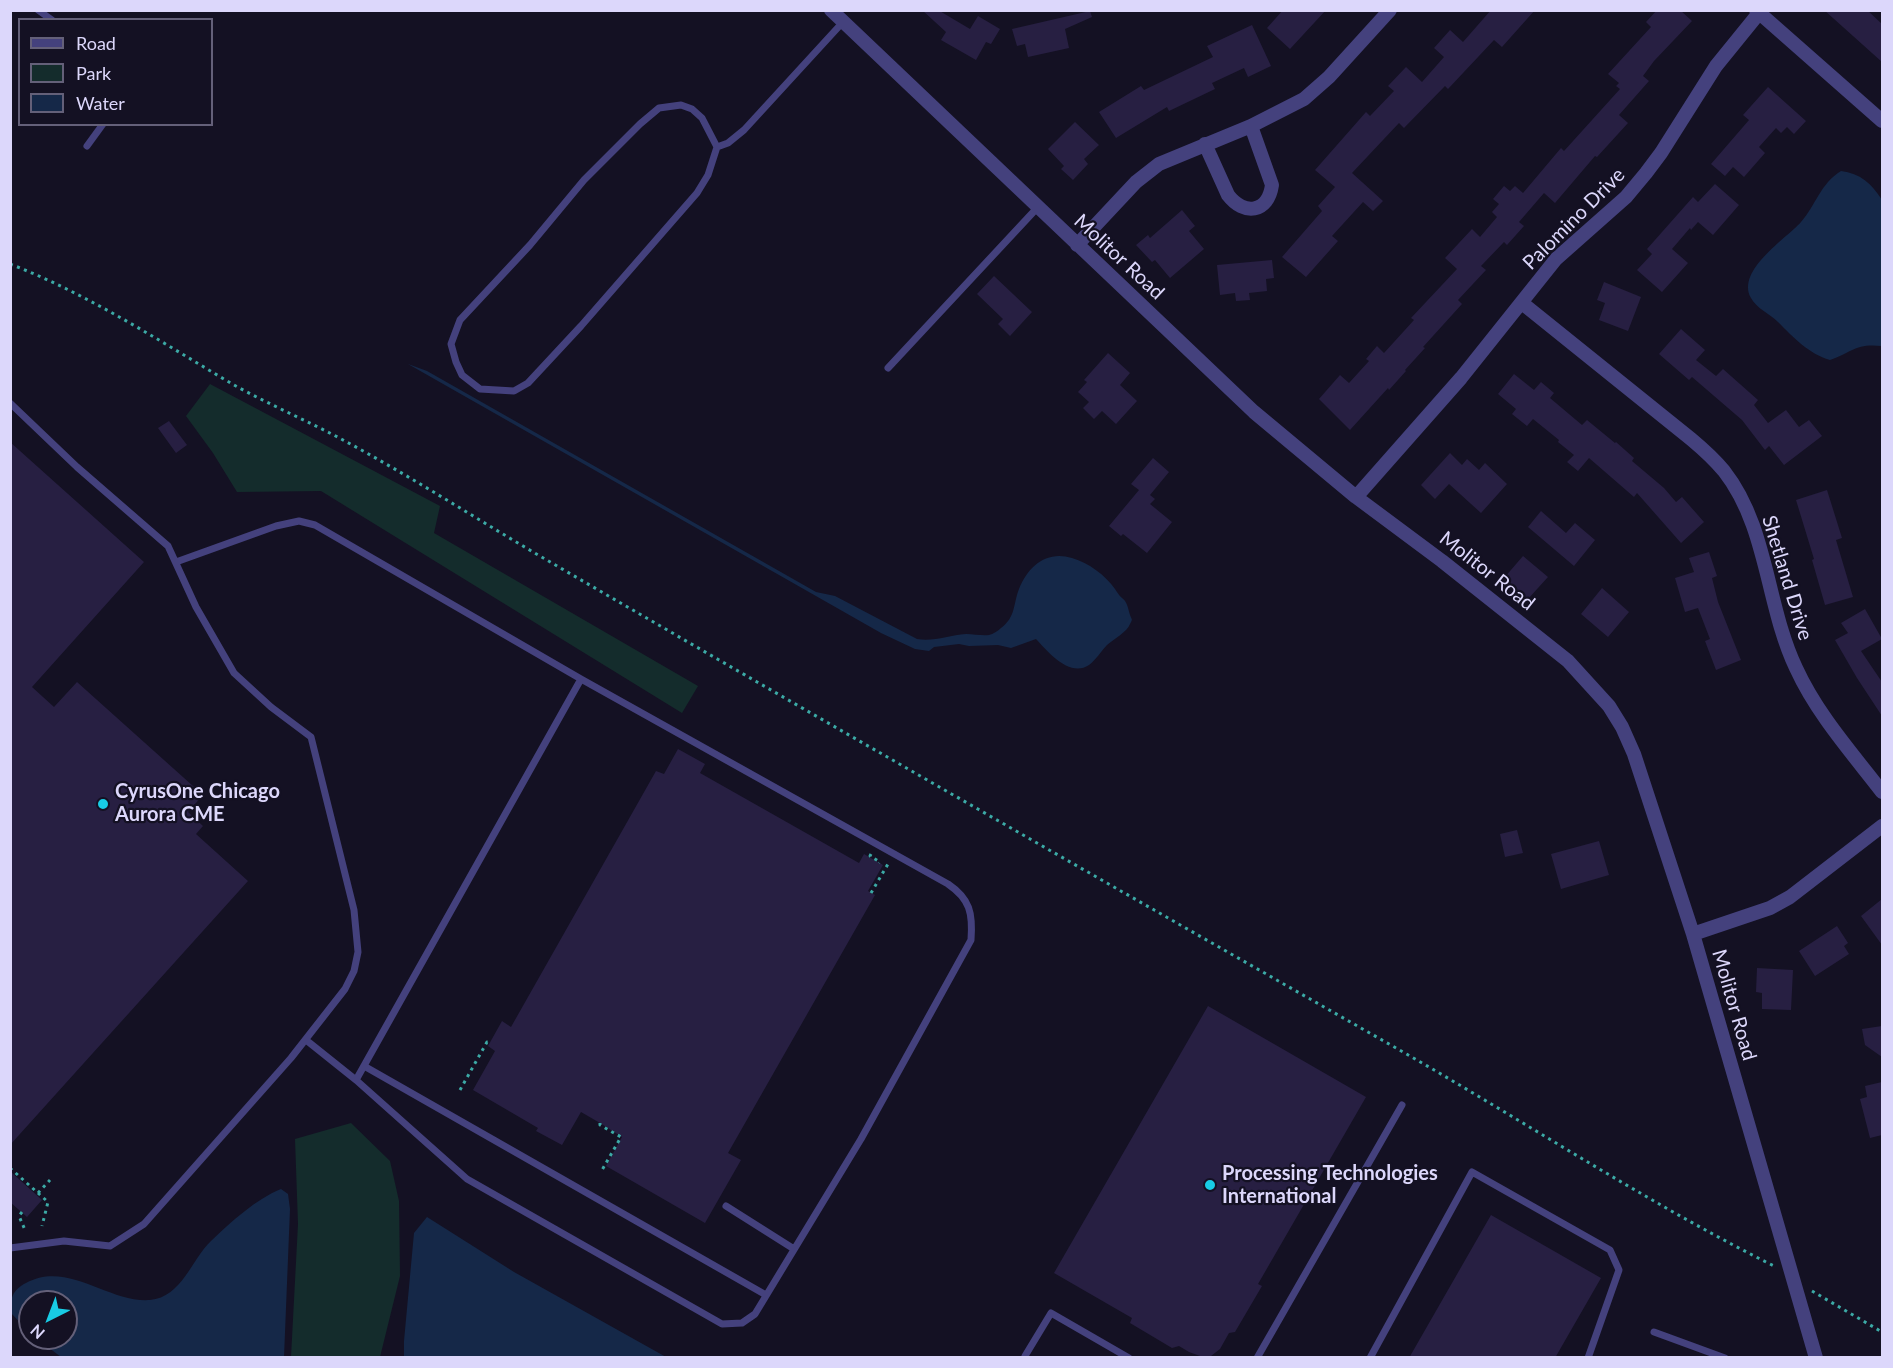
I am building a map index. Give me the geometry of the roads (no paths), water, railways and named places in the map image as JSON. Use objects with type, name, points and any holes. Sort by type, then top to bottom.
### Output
[{"type":"street","name":"Molitor Road","points":[[831,10],[1254,412],[1356,497],[1528,627],[1568,661],[1610,706],[1634,754],[1693,934],[1816,1358]]},
{"type":"street","points":[[1077,245],[1146,174],[1160,164],[1251,126],[1304,99],[1390,10]]},
{"type":"street","points":[[1758,12],[1882,121]]},
{"type":"street","name":"Palomino Drive","points":[[1356,497],[1461,378],[1556,258],[1618,204],[1646,173],[1716,66],[1758,12]]},
{"type":"street","points":[[1206,144],[1233,202],[1241,207],[1258,208],[1266,203],[1271,195],[1272,185],[1251,126]]},
{"type":"street","name":"Shetland Drive","points":[[1522,303],[1691,439],[1711,456],[1725,473],[1746,509],[1754,529],[1783,638],[1796,669],[1826,719],[1882,792]]},
{"type":"street","points":[[1693,934],[1770,908],[1790,897],[1882,826]]},
{"type":"lane","points":[[38,10],[48,18]]},
{"type":"lane","points":[[717,147],[728,143],[744,130],[843,22]]},
{"type":"lane","points":[[681,105],[692,109],[702,117],[717,147],[708,175],[697,193],[528,383],[514,391],[480,389],[462,375],[451,344],[460,320],[530,245],[584,180],[640,124],[659,108],[681,105]]},
{"type":"lane","points":[[87,146],[102,126]]},
{"type":"lane","points":[[888,368],[1038,207]]},
{"type":"lane","points":[[10,403],[78,467],[168,546],[196,607],[234,673],[271,707],[311,737],[354,910],[358,952],[354,971],[345,989],[306,1040],[144,1224],[110,1246],[64,1241],[10,1248]]},
{"type":"lane","points":[[176,562],[276,526],[298,521],[315,525],[581,679],[948,884],[960,892],[970,909],[973,921],[971,940],[861,1139],[755,1314],[742,1323],[722,1324],[467,1179],[356,1080],[306,1040]]},
{"type":"lane","points":[[356,1080],[581,679]]},
{"type":"lane","points":[[364,1066],[766,1295]]},
{"type":"lane","points":[[1257,1358],[1402,1105]]},
{"type":"lane","points":[[1370,1358],[1472,1172],[1610,1250],[1619,1270],[1588,1358]]},
{"type":"lane","points":[[726,1206],[794,1249]]},
{"type":"lane","points":[[1025,1356],[1051,1313],[1129,1358]]},
{"type":"lane","points":[[1654,1332],[1725,1358]]},
{"type":"water","points":[[1841,171],[1865,180],[1882,200],[1882,346],[1860,347],[1830,360],[1808,349],[1756,305],[1748,287],[1756,266],[1801,222],[1823,188]]},
{"type":"water","points":[[408,364],[427,371],[816,592],[835,596],[917,639],[929,640],[966,634],[991,635],[1009,619],[1019,589],[1028,573],[1040,562],[1054,556],[1078,560],[1101,574],[1125,602],[1132,620],[1124,632],[1107,645],[1092,663],[1082,668],[1074,668],[1060,662],[1036,639],[1011,648],[998,645],[959,644],[934,647],[929,651],[915,649],[881,633]]},
{"type":"water","points":[[281,1189],[288,1194],[290,1209],[284,1357],[61,1357],[52,1350],[78,1350],[78,1290],[18,1290],[18,1320],[11,1313],[11,1303],[15,1292],[26,1283],[42,1277],[57,1276],[73,1279],[134,1299],[150,1300],[161,1297],[178,1285],[204,1249],[227,1226]]},
{"type":"water","points":[[427,1217],[514,1272],[666,1357],[404,1357],[414,1233]]},
{"type":"place","name":"CyrusOne Chicago Aurora CME","points":[[103,804]]},
{"type":"place","name":"Processing Technologies International","points":[[1210,1185]]}]
